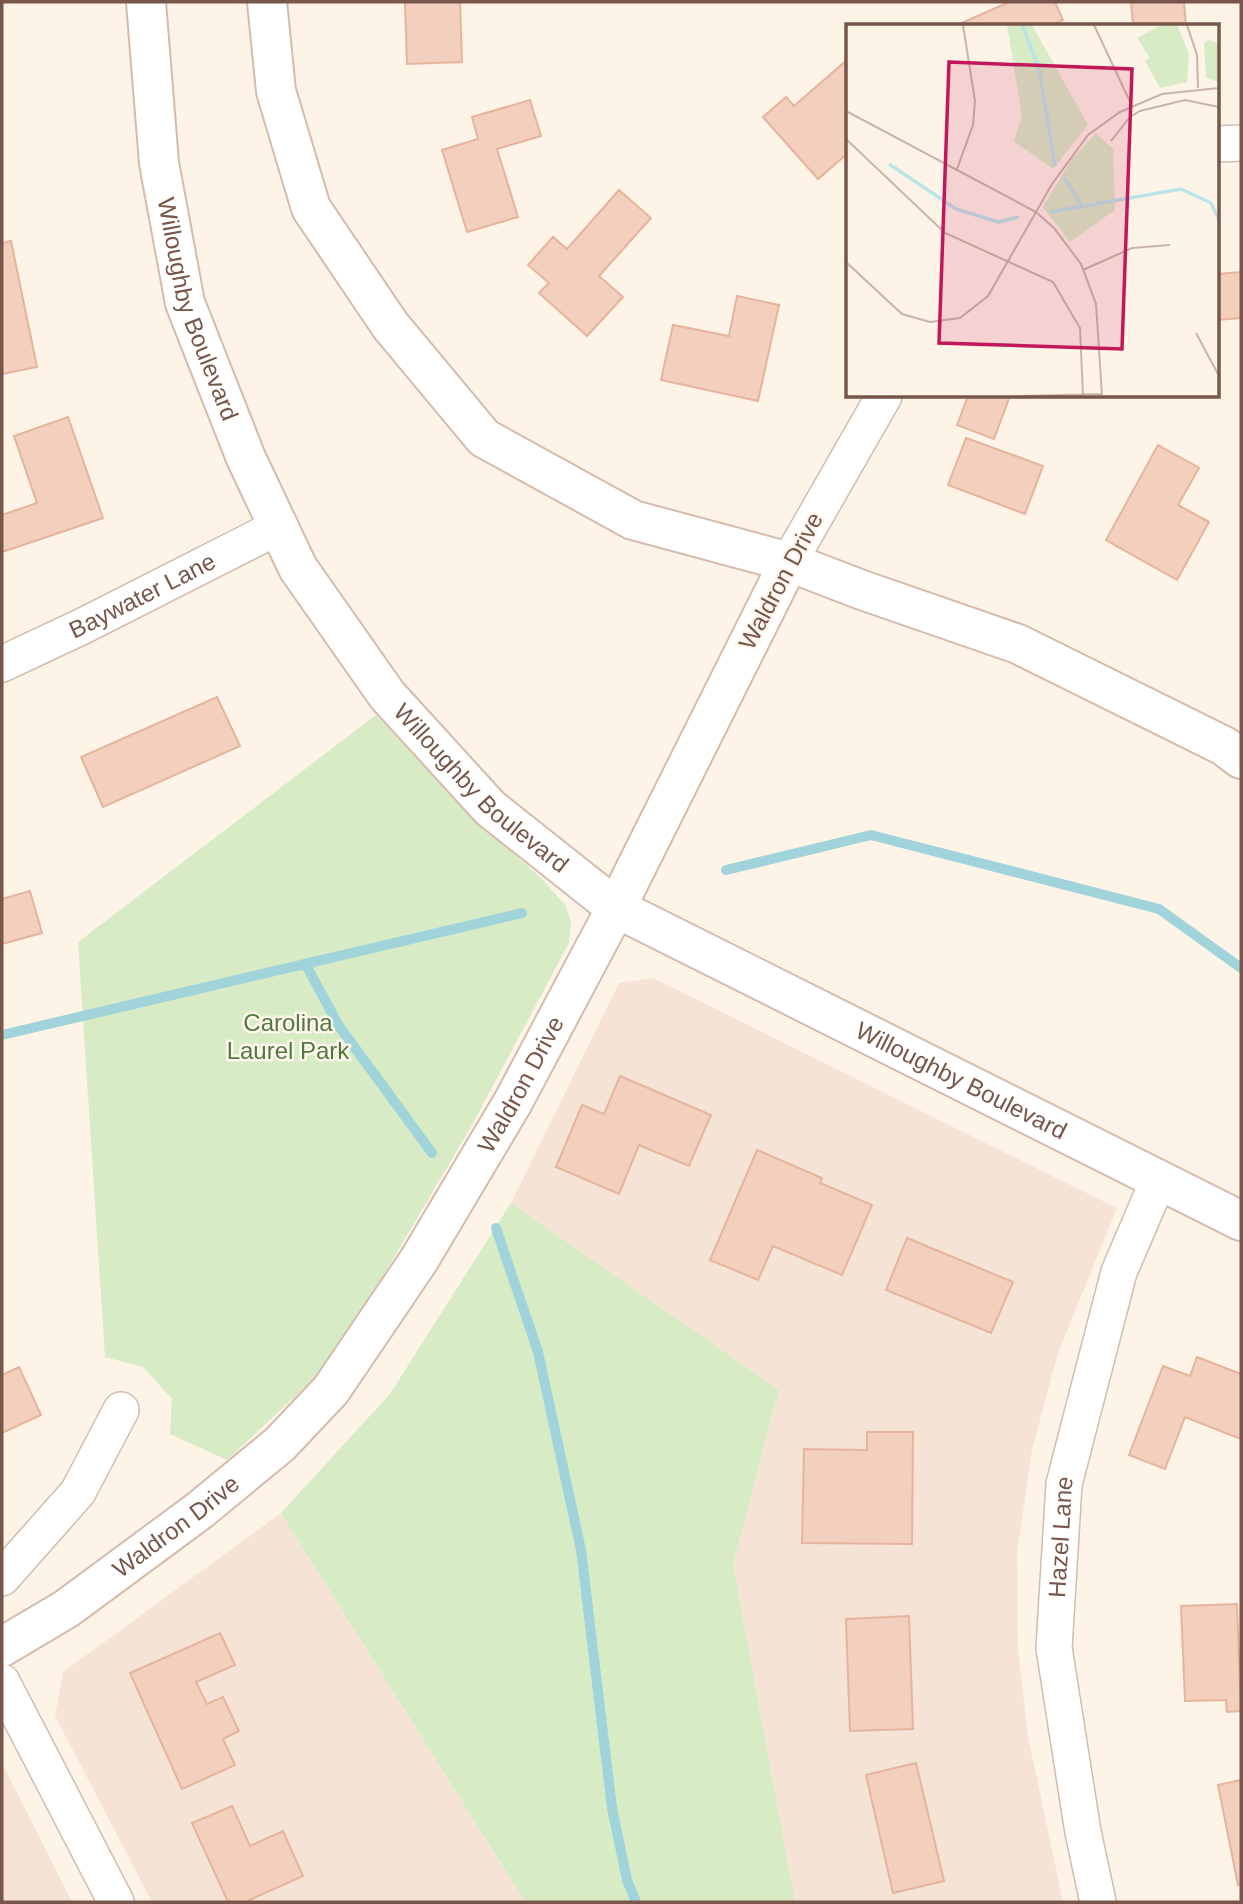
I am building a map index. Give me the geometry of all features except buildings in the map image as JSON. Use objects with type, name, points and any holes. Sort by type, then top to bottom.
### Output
[{"type":"street","name":"Willoughby Boulevard","points":[[146,2],[159,163],[185,303],[246,458],[298,568],[387,695],[490,808],[615,908],[1241,1221]]},
{"type":"street","points":[[267,2],[276,91],[311,208],[390,325],[484,438],[634,520],[789,562],[1018,644],[1224,746],[1241,759]]},
{"type":"street","points":[[1218,144],[1241,143]]},
{"type":"street","name":"Waldron Drive","points":[[2,1647],[66,1609],[200,1510],[280,1444],[331,1390],[419,1260],[513,1102],[615,908],[789,562],[883,397]]},
{"type":"street","name":"Baywater Lane","points":[[2,664],[280,526]]},
{"type":"street","name":"Hazel Lane","points":[[1098,1902],[1083,1832],[1054,1648],[1064,1485],[1119,1272],[1158,1181]]},
{"type":"street","points":[[2,1578],[78,1492],[121,1410]]},
{"type":"street","points":[[2,1682],[116,1902]]},
{"type":"shaded area","points":[[653,978],[1117,1208],[1058,1353],[1032,1450],[1017,1552],[1018,1648],[1028,1736],[1063,1902],[795,1902],[733,1564],[779,1390],[511,1203],[619,983]]},
{"type":"shaded area","points":[[281,1513],[525,1902],[152,1902],[55,1716],[63,1672]]},
{"type":"shaded area","points":[[2,1763],[72,1902],[2,1902]]},
{"type":"green space","name":"Carolina Laurel Park","points":[[376,715],[460,805],[543,880],[565,905],[571,921],[569,943],[472,1125],[383,1276],[316,1377],[227,1460],[170,1434],[172,1399],[143,1367],[105,1357],[78,942]]},
{"type":"green space","points":[[511,1203],[779,1390],[733,1564],[795,1902],[525,1902],[281,1513],[390,1394]]},
{"type":"waterway","points":[[726,870],[871,835],[1159,909],[1241,968]]},
{"type":"waterway","points":[[2,1035],[522,913]]},
{"type":"waterway","points":[[306,965],[339,1026],[432,1153]]},
{"type":"waterway","points":[[496,1228],[538,1352],[581,1550],[612,1808],[627,1880],[636,1902]]}]
